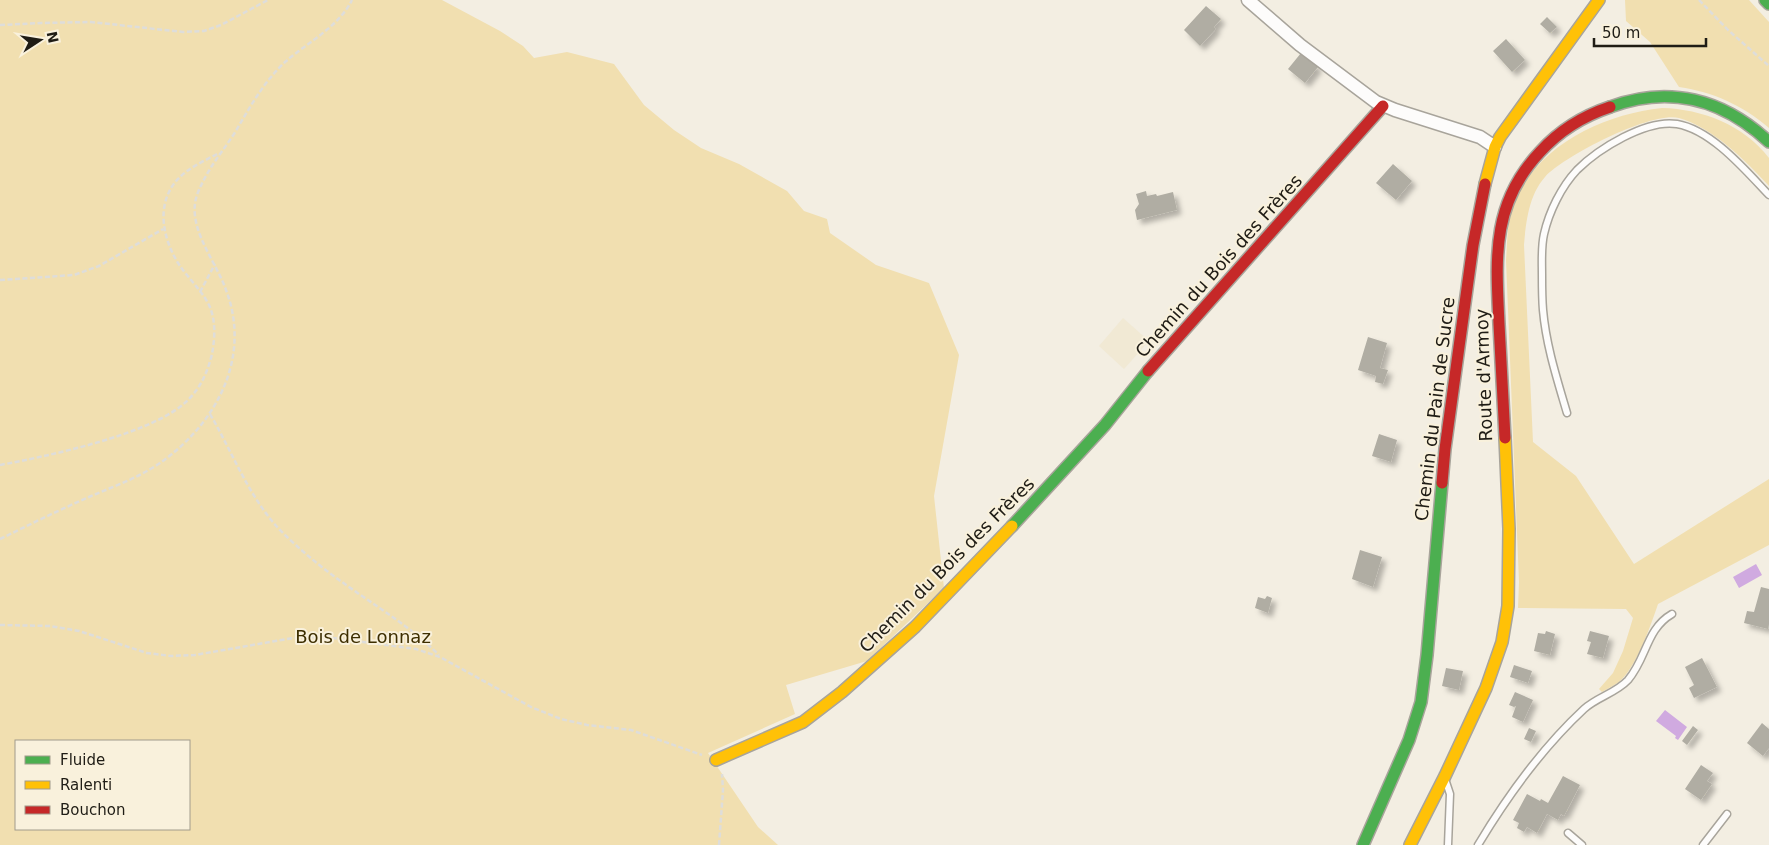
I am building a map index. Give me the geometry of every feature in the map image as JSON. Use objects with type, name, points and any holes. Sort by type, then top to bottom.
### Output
[{"type":"main road","name":"Chemin du Pain de Sucre","points":[[1363,845],[1409,740],[1420,702],[1427,656],[1443,468],[1451,401],[1475,228],[1495,147],[1500,137],[1599,0]]},
{"type":"main road","points":[[1765,0],[1769,4]]},
{"type":"main road","name":"Route d'Armoy","points":[[1410,845],[1445,776],[1495,666],[1502,642],[1508,606],[1509,529],[1497,270],[1500,230],[1513,187],[1540,149],[1563,130],[1603,110],[1647,99],[1676,98],[1706,103],[1732,114],[1756,130],[1769,142]]},
{"type":"main road","name":"Chemin du Bois des Frères","points":[[716,760],[803,722],[842,692],[915,627],[1031,507],[1105,425],[1141,379],[1383,106]]},
{"type":"street","points":[[1248,0],[1321,61],[1383,106],[1480,136],[1495,147]]},
{"type":"lane","points":[[1567,413],[1551,361],[1544,318],[1542,260],[1544,234],[1552,210],[1576,171],[1589,159],[1639,130],[1659,125],[1677,124],[1695,131],[1718,145],[1739,163],[1769,195]]},
{"type":"lane","points":[[1478,845],[1526,772],[1583,710],[1627,681],[1656,627],[1672,614]]},
{"type":"lane","points":[[1445,776],[1450,794],[1448,845]]},
{"type":"lane","points":[[1703,845],[1727,814]]},
{"type":"lane","points":[[1568,833],[1582,845]]},
{"type":"path","points":[[0,26],[91,22],[183,32],[204,31],[221,25],[268,0]]},
{"type":"path","points":[[0,539],[160,463],[196,431],[210,414],[221,396],[228,377],[234,335],[233,316],[230,299],[198,227],[194,212],[196,198],[206,174],[268,79],[284,63],[334,24],[343,15],[352,0]]},
{"type":"path","points":[[1699,0],[1728,30],[1769,66]]},
{"type":"path","points":[[0,465],[36,458],[115,437],[140,428],[169,413],[186,401],[200,387],[209,366],[214,345],[214,324],[210,306],[170,248],[163,228],[163,210],[168,192],[180,177],[194,166],[220,152]]},
{"type":"path","points":[[0,280],[74,275],[99,266],[163,228]]},
{"type":"path","points":[[200,292],[215,264]]},
{"type":"path","points":[[210,414],[243,477],[262,507],[284,534],[342,583],[405,625],[440,656]]},
{"type":"path","points":[[0,625],[50,626],[79,631],[147,653],[171,656],[195,655],[293,638],[326,637],[416,648],[440,656],[531,707],[587,725],[631,730],[716,760],[722,774],[723,790],[719,845]]},
{"type":"shaded area","points":[[1123,318],[1149,341],[1124,369],[1099,346]]},
{"type":"shaded area","points":[[1756,564],[1762,575],[1739,588],[1733,577]]},
{"type":"shaded area","points":[[1665,710],[1687,727],[1678,740],[1675,738],[1676,736],[1656,721]]},
{"type":"green space","name":"Bois de Lonnaz","points":[[0,0],[442,0],[500,31],[523,46],[534,58],[567,52],[614,64],[644,105],[674,130],[701,148],[739,164],[787,191],[804,211],[827,219],[830,233],[876,265],[929,283],[959,355],[934,496],[944,588],[867,661],[786,685],[795,714],[708,753],[758,827],[778,845],[0,845]]},
{"type":"green space","points":[[1625,0],[1749,0],[1769,22],[1769,128],[1738,106],[1704,92],[1679,87],[1650,42],[1626,21]]},
{"type":"green space","points":[[1662,108],[1677,109],[1707,116],[1735,128],[1747,136],[1769,158],[1769,186],[1728,146],[1704,129],[1679,118],[1649,121],[1629,128],[1588,147],[1555,168],[1545,177],[1532,200],[1527,218],[1524,245],[1533,442],[1576,476],[1634,564],[1769,479],[1769,545],[1658,604],[1642,646],[1631,667],[1619,682],[1602,692],[1599,689],[1613,673],[1623,651],[1633,618],[1626,609],[1518,608],[1519,582],[1506,260],[1508,231],[1517,197],[1530,176],[1546,157],[1566,141],[1613,119],[1637,112]]},
{"type":"building","points":[[1206,6],[1221,19],[1214,27],[1216,29],[1200,46],[1184,30]]},
{"type":"building","points":[[1547,17],[1557,27],[1550,33],[1540,24]]},
{"type":"building","points":[[1506,39],[1525,60],[1512,72],[1493,51]]},
{"type":"building","points":[[1301,53],[1318,67],[1305,83],[1288,69]]},
{"type":"building","points":[[1393,164],[1412,181],[1396,200],[1376,183]]},
{"type":"building","points":[[1146,191],[1147,196],[1156,194],[1157,196],[1173,192],[1177,210],[1137,220],[1135,210],[1139,204],[1136,194]]},
{"type":"building","points":[[1368,337],[1387,343],[1380,368],[1388,370],[1383,384],[1375,382],[1376,376],[1358,370]]},
{"type":"building","points":[[1379,434],[1397,440],[1391,462],[1372,456]]},
{"type":"building","points":[[1360,550],[1382,557],[1373,587],[1352,579]]},
{"type":"building","points":[[1761,587],[1769,589],[1768,629],[1744,623],[1747,611],[1754,612]]},
{"type":"building","points":[[1267,596],[1272,598],[1268,613],[1255,608],[1258,597],[1265,599]]},
{"type":"building","points":[[1546,631],[1555,634],[1550,655],[1534,651],[1538,633],[1545,634]]},
{"type":"building","points":[[1590,631],[1609,636],[1603,658],[1587,654],[1591,642],[1587,641]]},
{"type":"building","points":[[1702,658],[1717,687],[1694,698],[1689,688],[1694,685],[1685,667]]},
{"type":"building","points":[[1514,665],[1532,671],[1528,683],[1510,677]]},
{"type":"building","points":[[1446,668],[1463,671],[1459,690],[1442,686]]},
{"type":"building","points":[[1515,692],[1533,700],[1523,722],[1512,717],[1516,706],[1509,705]]},
{"type":"building","points":[[1762,723],[1769,729],[1769,748],[1763,756],[1747,743]]},
{"type":"building","points":[[1693,726],[1698,730],[1687,745],[1682,741]]},
{"type":"building","points":[[1529,728],[1536,731],[1531,742],[1524,739]]},
{"type":"building","points":[[1701,765],[1713,773],[1707,781],[1712,784],[1701,800],[1685,789]]},
{"type":"building","points":[[1563,776],[1580,785],[1564,816],[1561,814],[1558,820],[1547,814],[1537,833],[1527,827],[1524,832],[1517,828],[1519,823],[1513,820],[1527,794],[1548,803]]},
{"type":"traffic: fast","points":[[1765,0],[1769,4]]},
{"type":"traffic: fast","points":[[1610,107],[1632,100],[1653,97],[1674,97],[1694,100],[1714,106],[1733,115],[1769,142]]},
{"type":"traffic: fast","points":[[1012,526],[1105,425],[1148,371]]},
{"type":"traffic: fast","points":[[1363,845],[1409,740],[1421,702],[1442,483]]},
{"type":"traffic: slow","points":[[1485,184],[1495,147],[1500,137],[1599,0]]},
{"type":"traffic: slow","points":[[1410,845],[1486,688],[1502,642],[1508,606],[1509,529],[1505,438]]},
{"type":"traffic: slow","points":[[716,760],[803,722],[842,692],[915,627],[1012,526]]},
{"type":"traffic: jam","points":[[1148,371],[1383,106]]},
{"type":"traffic: jam","points":[[1505,438],[1497,277],[1500,233],[1505,212],[1512,192],[1524,172],[1547,144],[1572,125],[1610,107]]},
{"type":"traffic: jam","points":[[1442,483],[1473,245],[1485,184]]}]
